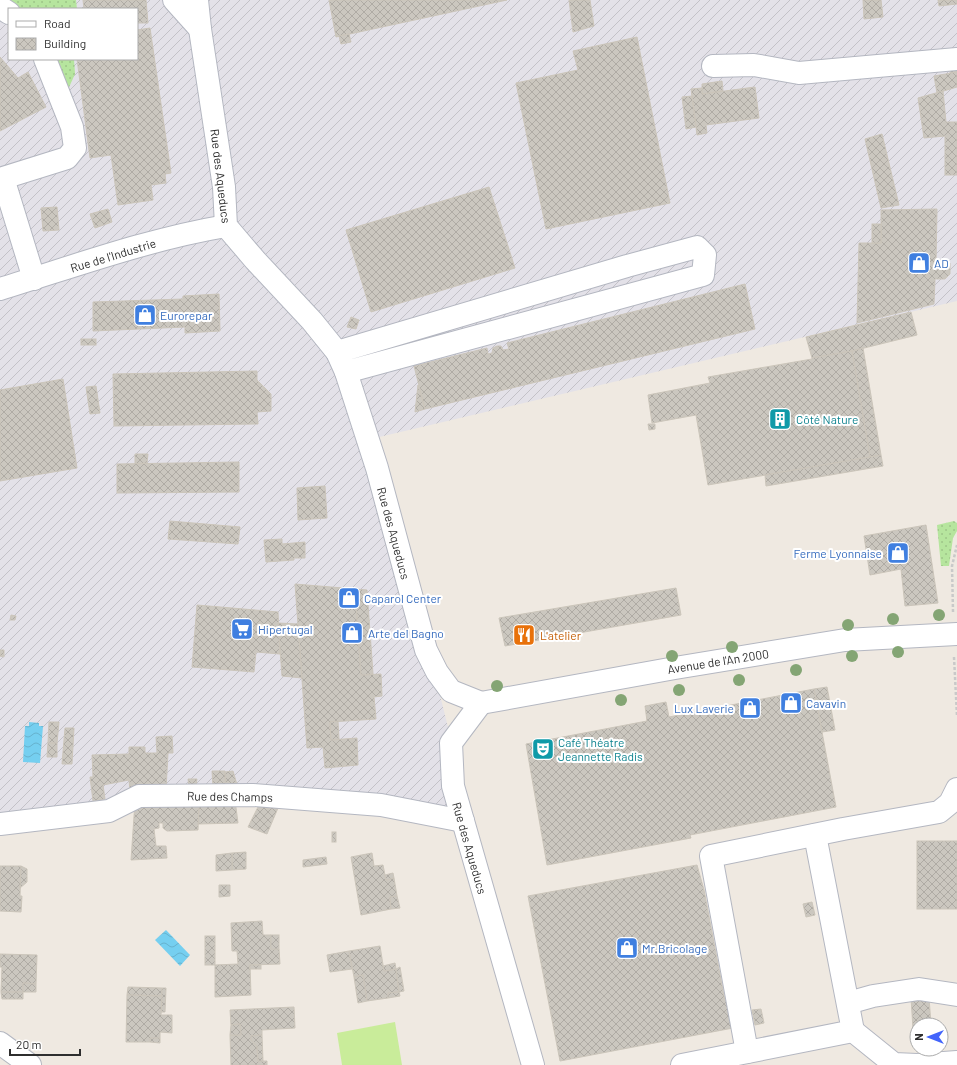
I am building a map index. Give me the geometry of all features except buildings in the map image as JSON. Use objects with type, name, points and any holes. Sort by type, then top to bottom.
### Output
[{"type":"street","points":[[174,0],[200,29]]},
{"type":"street","name":"Rue des Aqueducs","points":[[197,0],[224,187],[226,226],[255,260],[312,321],[337,352],[346,372],[377,468],[426,650],[437,672],[451,692],[481,703],[451,743],[452,786],[533,1065]]},
{"type":"street","points":[[713,66],[754,65],[799,73],[957,59]]},
{"type":"street","points":[[34,278],[3,178],[67,158],[75,148],[72,127],[45,60]]},
{"type":"street","name":"Rue de l'Industrie","points":[[0,289],[152,243],[226,226]]},
{"type":"street","points":[[337,352],[627,266],[697,247],[705,255],[703,275],[346,372]]},
{"type":"street","name":"Avenue de l'An 2000","points":[[481,703],[675,668],[845,640],[957,634]]},
{"type":"street","points":[[747,1052],[711,856],[939,812],[950,803],[957,789]]},
{"type":"street","name":"Rue des Champs","points":[[0,824],[109,811],[139,796],[261,795],[381,805],[463,821]]},
{"type":"street","points":[[815,836],[853,1031],[894,1064],[917,1065],[957,1062]]},
{"type":"street","points":[[848,1002],[873,996],[919,989],[957,995]]},
{"type":"street","points":[[682,1065],[853,1031]]},
{"type":"street","points":[[0,1043],[30,1065]]},
{"type":"shaded area","points":[[0,0],[957,0],[957,301],[375,438],[470,814],[337,794],[0,815]]},
{"type":"green space","points":[[1,0],[76,0],[77,8],[9,8]]},
{"type":"green space","points":[[52,60],[74,60],[75,74],[66,94]]},
{"type":"green space","points":[[954,521],[957,523],[957,531],[953,538],[949,566],[941,566],[937,525]]},
{"type":"green space","points":[[395,1022],[402,1065],[342,1065],[337,1033]]},
{"type":"water","points":[[29,722],[39,723],[39,726],[43,726],[40,763],[23,762],[25,726],[29,726]]},
{"type":"water","points":[[166,930],[190,955],[180,966],[155,940]]},
{"type":"place","name":"AD","points":[[919,263]]},
{"type":"place","name":"Eurorepar","points":[[145,315]]},
{"type":"place","name":"Côté Nature","points":[[780,419]]},
{"type":"place","name":"Ferme Lyonnaise","points":[[898,553]]},
{"type":"place","name":"Caparol Center","points":[[349,598]]},
{"type":"place","name":"Hipertugal","points":[[242,629]]},
{"type":"place","name":"Arte del Bagno","points":[[352,633]]},
{"type":"place","name":"L'atelier","points":[[524,635]]},
{"type":"place","name":"Cavavin","points":[[791,703]]},
{"type":"place","name":"Lux Laverie","points":[[750,708]]},
{"type":"place","name":"Café Théatre Jeannette Radis","points":[[543,749]]},
{"type":"place","name":"Mr.Bricolage","points":[[627,948]]}]
